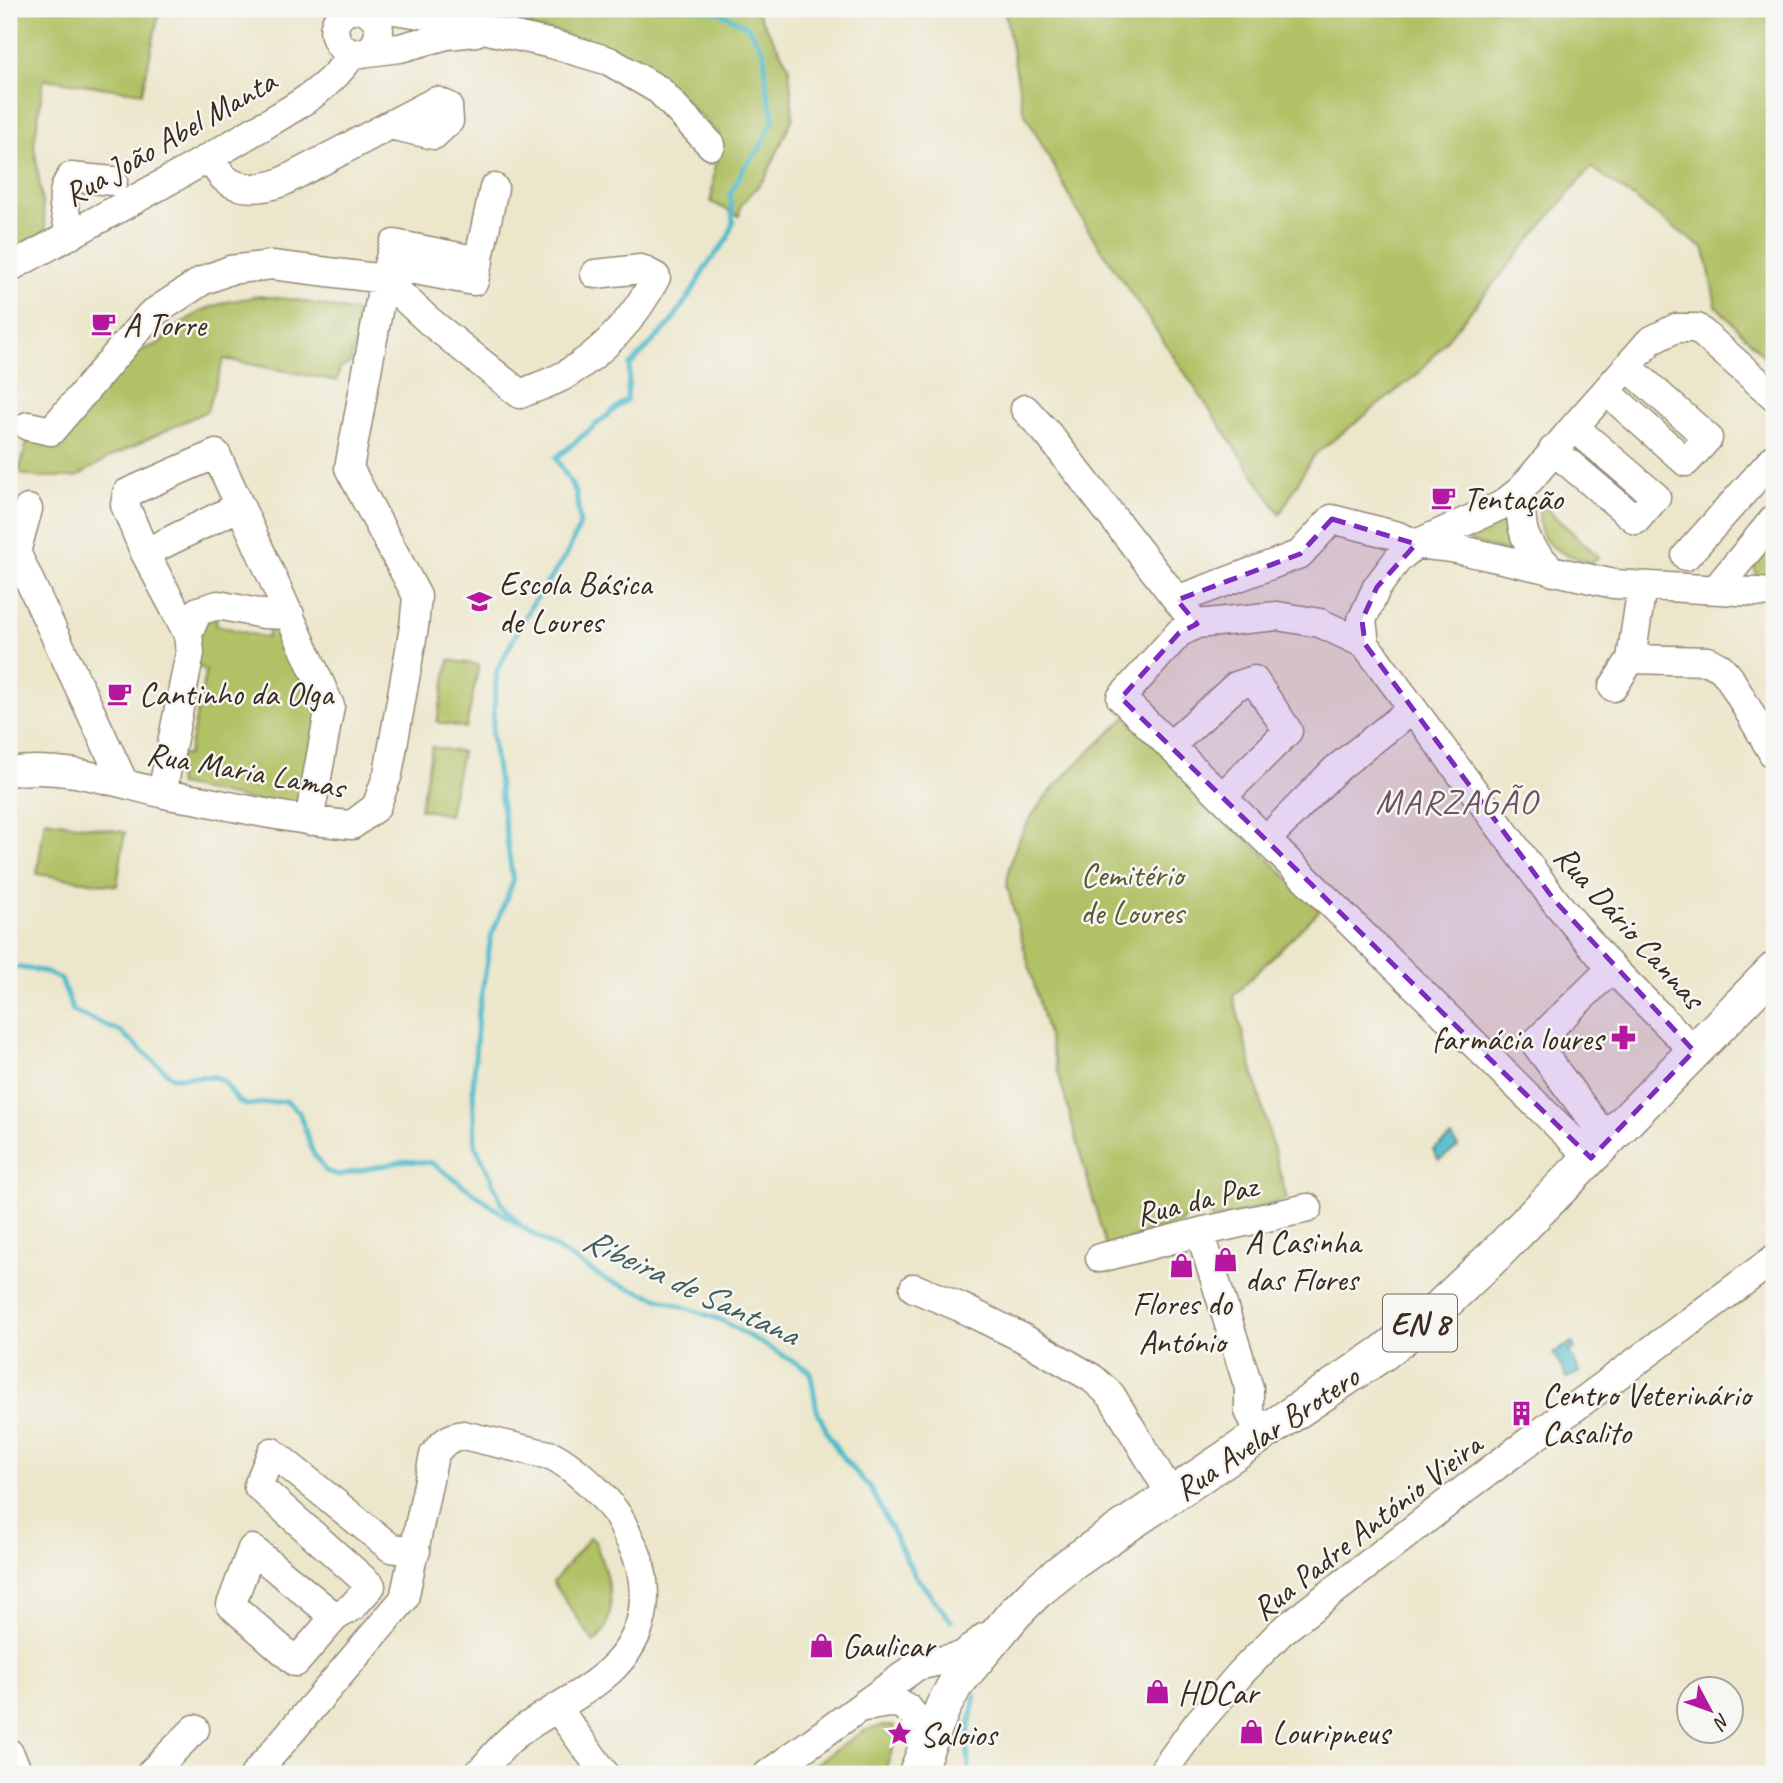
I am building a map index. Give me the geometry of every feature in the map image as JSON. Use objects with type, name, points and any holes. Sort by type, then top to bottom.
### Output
[{"type":"main road","name":"Rua Avelar Brotero","points":[[1014,1614],[1072,1563],[1383,1353],[1436,1311],[1496,1254],[1774,970]]},
{"type":"main road","name":"EN 8","points":[[919,1764],[949,1696],[1014,1614]]},
{"type":"street","points":[[346,11],[394,10],[439,17],[552,44],[609,61],[659,90],[711,145]]},
{"type":"street","points":[[346,11],[334,26],[336,40],[340,47],[357,53],[400,48],[447,35],[492,31]]},
{"type":"street","points":[[346,11],[375,18],[379,32],[373,46],[357,53]]},
{"type":"street","name":"Rua João Abel Manta","points":[[9,268],[209,158],[322,89],[357,53]]},
{"type":"street","points":[[209,158],[224,178],[248,188],[265,189],[390,125]]},
{"type":"street","points":[[71,235],[62,198],[65,185],[71,177],[113,181]]},
{"type":"street","points":[[386,272],[394,244],[479,261],[494,188]]},
{"type":"street","points":[[28,426],[51,431],[150,315],[202,281],[230,270],[272,265],[386,272],[428,320],[520,394],[563,376],[607,345],[643,303],[656,276],[641,269],[595,274]]},
{"type":"street","name":"Rua Maria Lamas","points":[[9,772],[53,769],[309,821],[352,825],[376,807],[388,774],[414,628],[417,596],[349,468],[386,272]]},
{"type":"street","points":[[1365,644],[1362,620],[1377,587],[1398,559],[1416,544],[1502,505],[1521,490],[1650,341],[1676,328],[1698,328],[1774,396]]},
{"type":"street","points":[[1606,391],[1686,462],[1708,438],[1628,367]]},
{"type":"street","points":[[1025,409],[1048,434],[1197,625]]},
{"type":"street","points":[[1553,450],[1636,520],[1656,497],[1574,426]]},
{"type":"street","points":[[162,793],[190,653],[188,634],[145,553],[125,505],[127,493],[216,454],[330,706],[309,821]]},
{"type":"street","points":[[1686,556],[1774,458]]},
{"type":"street","points":[[1521,490],[1524,536],[1535,554],[1554,572]]},
{"type":"street","points":[[145,553],[240,506]]},
{"type":"street","points":[[28,509],[16,552],[123,782]]},
{"type":"street","points":[[1177,600],[1300,554],[1332,519],[1398,536],[1416,544],[1452,548],[1614,584],[1774,593]]},
{"type":"street","points":[[1716,589],[1774,519]]},
{"type":"street","points":[[1613,687],[1632,659],[1642,586]]},
{"type":"street","points":[[188,634],[198,611],[218,605],[263,614],[290,615]]},
{"type":"street","name":"Rua Dário Cannas","points":[[1170,747],[1121,698],[1179,634],[1197,625],[1277,616],[1320,623],[1365,644],[1555,901],[1612,968],[1694,1051]]},
{"type":"street","points":[[1632,659],[1708,661],[1721,668],[1729,677],[1774,755]]},
{"type":"street","points":[[1222,797],[1288,731],[1254,680],[1236,686],[1170,747],[1266,840],[1599,1149]]},
{"type":"street","points":[[1266,840],[1335,770],[1412,709]]},
{"type":"street","points":[[1599,1149],[1535,1043],[1612,968]]},
{"type":"street","name":"Rua da Paz","points":[[1100,1258],[1308,1208]]},
{"type":"street","points":[[1200,1232],[1248,1388],[1266,1402],[1271,1430]]},
{"type":"street","name":"Rua Padre António Vieira","points":[[1161,1774],[1198,1723],[1281,1632],[1469,1486],[1774,1259]]},
{"type":"street","points":[[914,1289],[960,1307],[1021,1337],[1092,1378],[1111,1395],[1172,1496]]},
{"type":"street","points":[[255,1774],[404,1599],[403,1550],[434,1455],[441,1445],[452,1437],[463,1435],[553,1456],[564,1462],[615,1510],[635,1549],[644,1584],[643,1612],[638,1637],[626,1656],[610,1673],[513,1737],[478,1774]]},
{"type":"street","points":[[371,1586],[258,1486],[272,1452],[403,1550]]},
{"type":"street","points":[[335,1617],[352,1606],[403,1550]]},
{"type":"street","points":[[768,1774],[917,1666],[962,1656],[1014,1614]]},
{"type":"street","points":[[906,1674],[928,1675],[949,1696]]},
{"type":"street","points":[[864,1707],[892,1693],[919,1697],[949,1696]]},
{"type":"street","points":[[864,1707],[895,1703],[911,1711],[921,1728],[919,1764]]},
{"type":"street","points":[[557,1708],[605,1774]]},
{"type":"street","points":[[150,1774],[195,1729]]},
{"type":"street","points":[[9,1753],[19,1774]]},
{"type":"highlighted area","points":[[1332,519],[1416,544],[1377,587],[1362,620],[1365,644],[1555,901],[1694,1051],[1591,1158],[1121,698],[1179,633],[1197,624],[1177,600],[1300,554]]},
{"type":"green space","points":[[9,9],[160,9],[142,93],[44,79],[34,144],[46,230],[33,241],[9,251]]},
{"type":"green space","points":[[424,9],[749,9],[758,14],[789,66],[793,117],[766,177],[741,205],[739,216],[711,202],[718,133],[644,64],[559,32]]},
{"type":"green space","points":[[998,9],[1774,9],[1774,366],[1716,306],[1705,250],[1591,167],[1419,373],[1313,456],[1280,514],[1087,228],[1023,110],[1006,16]]},
{"type":"green space","points":[[258,296],[297,300],[356,312],[359,323],[350,363],[340,368],[337,381],[224,359],[207,411],[112,456],[76,477],[22,474],[20,469],[27,442],[54,442],[136,352],[158,344],[203,310]]},
{"type":"green space","points":[[1540,503],[1599,557],[1592,563],[1567,555],[1550,545],[1540,529]]},
{"type":"green space","points":[[1508,512],[1520,556],[1469,541],[1470,533]]},
{"type":"green space","points":[[1774,541],[1774,582],[1759,581],[1754,567]]},
{"type":"green space","points":[[217,611],[216,625],[267,638],[271,620],[282,624],[320,710],[302,793],[291,808],[178,785],[175,755],[188,755],[206,671],[193,663],[195,632]]},
{"type":"green space","points":[[449,660],[479,665],[466,728],[437,722]]},
{"type":"green space","name":"Cemitério de Loures","points":[[1126,717],[1320,910],[1233,996],[1287,1199],[1212,1220],[1203,1208],[1186,1214],[1181,1223],[1106,1247],[1007,886],[1021,835],[1034,813],[1068,772]]},
{"type":"green space","points":[[432,747],[462,752],[449,815],[420,809]]},
{"type":"green space","points":[[45,820],[125,832],[117,886],[37,874]]},
{"type":"green space","points":[[590,1537],[595,1541],[610,1594],[608,1621],[594,1643],[553,1582]]},
{"type":"green space","points":[[894,1726],[896,1740],[884,1774],[800,1774],[865,1730]]},
{"type":"water","points":[[1452,1137],[1458,1147],[1439,1160],[1433,1150]]},
{"type":"water","points":[[1572,1343],[1575,1348],[1569,1352],[1580,1372],[1567,1378],[1553,1353]]},
{"type":"waterway","name":"Ribeira de Santana","points":[[696,9],[719,12],[748,27],[764,52],[767,90],[774,120],[730,195],[733,222],[728,238],[705,268],[669,325],[630,365],[627,399],[556,458],[576,492],[580,525],[566,556],[531,606],[497,670],[492,736],[513,882],[491,937],[478,1016],[473,1088],[475,1145],[502,1204],[521,1226],[606,1280],[721,1320],[810,1371],[817,1410],[830,1438],[844,1459],[871,1489],[914,1574],[951,1621]]},
{"type":"waterway","points":[[9,966],[42,971],[61,979],[73,1011],[121,1032],[172,1077],[216,1077],[225,1083],[237,1100],[246,1105],[286,1101],[299,1112],[313,1153],[326,1171],[339,1175],[405,1161],[432,1163],[517,1224]]},
{"type":"waterway","points":[[970,1774],[967,1743],[975,1695]]},
{"type":"place","name":"A Torre","points":[[103,324]]},
{"type":"place","name":"Tentação","points":[[1443,498]]},
{"type":"place","name":"Escola Básica de Loures","points":[[479,602]]},
{"type":"place","name":"Cantinho da Olga","points":[[119,693]]},
{"type":"place","name":"farmácia loures","points":[[1623,1038]]},
{"type":"place","name":"A Casinha das Flores","points":[[1225,1260]]},
{"type":"place","name":"Flores do António","points":[[1182,1266]]},
{"type":"place","name":"Centro Veterinário Casalito","points":[[1522,1413]]},
{"type":"place","name":"Gaulicar","points":[[822,1645]]},
{"type":"place","name":"HDCar","points":[[1158,1692]]},
{"type":"place","name":"Louripneus","points":[[1252,1732]]},
{"type":"place","name":"Saloios","points":[[900,1734]]},
{"type":"district","name":"MARZAGÃO","points":[[1457,801]]}]
